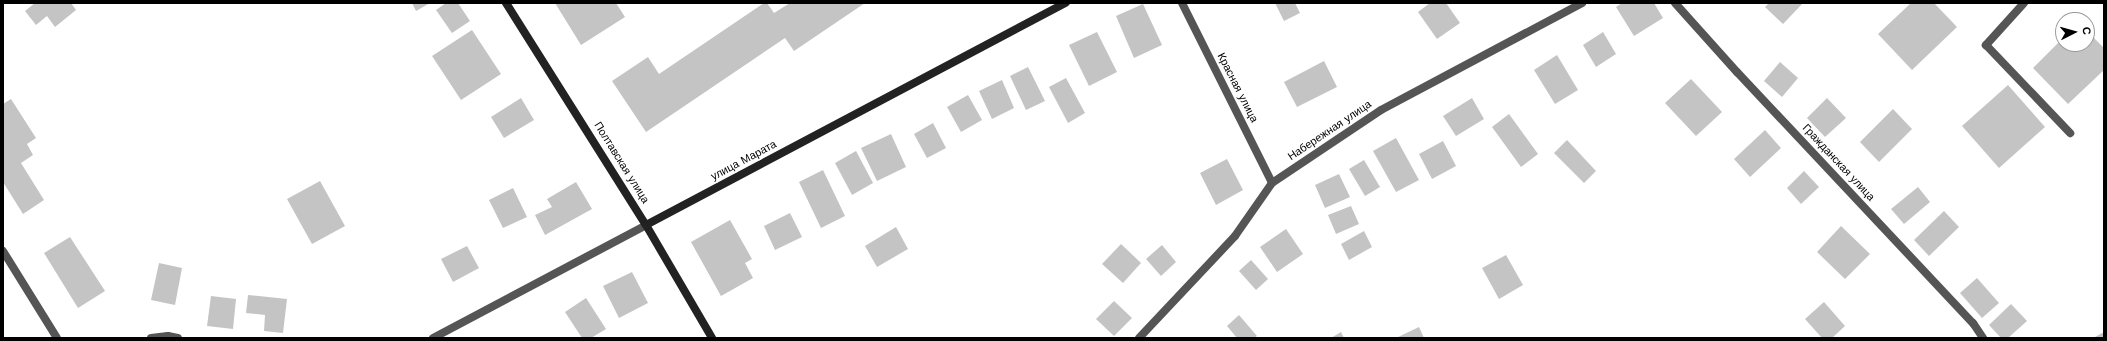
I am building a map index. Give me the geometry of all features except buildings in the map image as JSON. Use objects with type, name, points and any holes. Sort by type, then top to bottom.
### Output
[{"type":"street","name":"Полтавская улица","points":[[506,3],[646,225],[712,338]]},
{"type":"street","name":"улица Марата","points":[[433,338],[1066,3]]},
{"type":"street","name":"Красная улица","points":[[1182,3],[1272,183]]},
{"type":"street","name":"Набережная улица","points":[[1139,338],[1235,236],[1272,183],[1381,110],[1582,3]]},
{"type":"street","name":"Гражданская улица","points":[[1675,3],[1737,72],[1973,323],[1983,338]]},
{"type":"street","points":[[2024,3],[1986,45],[2070,133]]},
{"type":"street","points":[[3,251],[57,338]]},
{"type":"street","points":[[151,338],[168,336],[178,338]]}]
